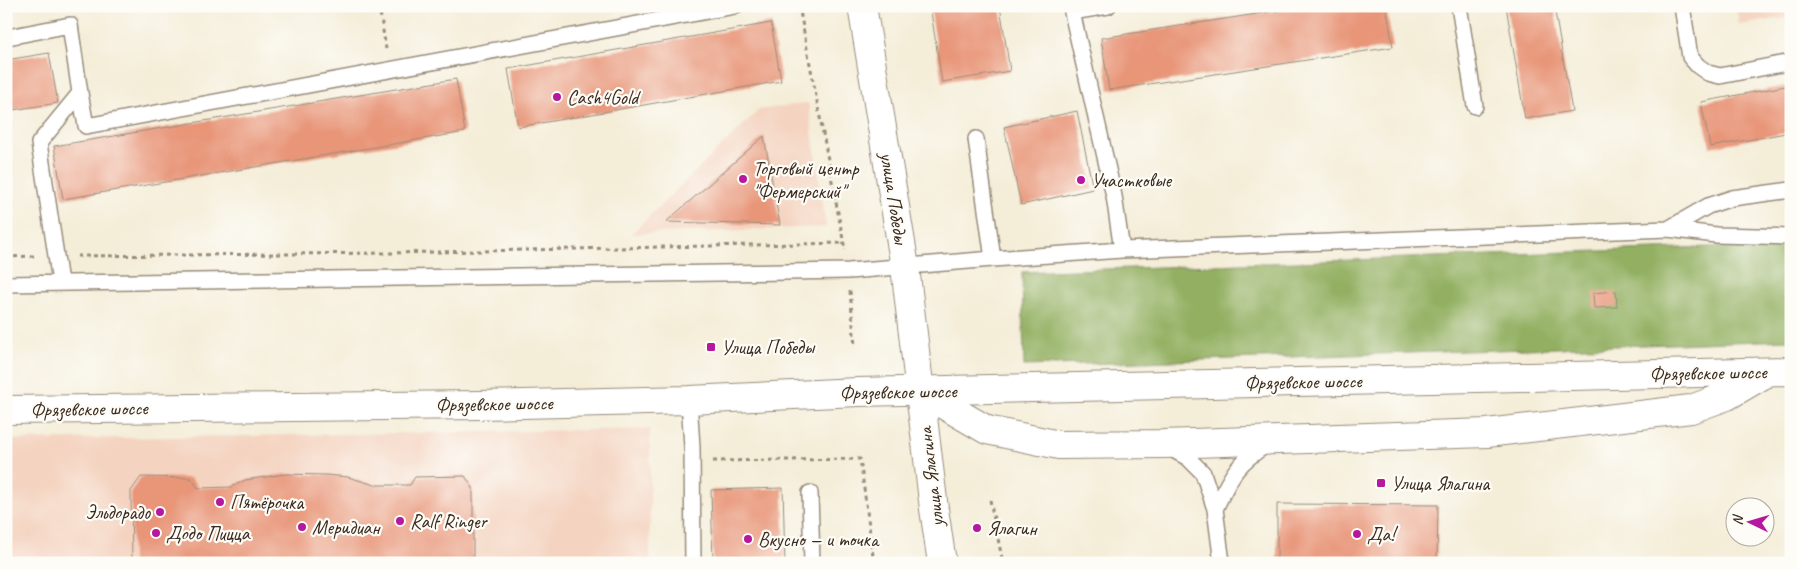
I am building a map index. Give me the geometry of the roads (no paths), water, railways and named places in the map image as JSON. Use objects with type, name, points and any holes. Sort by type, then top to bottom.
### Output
[{"type":"main road","name":"улица Победы","points":[[862,6],[905,267],[920,391]]},
{"type":"main road","name":"Фрязевское шоссе","points":[[6,410],[689,400],[920,391],[1779,372]]},
{"type":"main road","points":[[920,391],[987,430],[1059,445],[1164,444],[1487,433],[1691,409],[1728,396],[1779,372]]},
{"type":"main road","name":"улица Ялагина","points":[[920,391],[942,563]]},
{"type":"lane","points":[[7,32],[70,25],[86,126],[390,70],[678,11],[735,6]]},
{"type":"lane","points":[[1108,6],[1067,9],[1114,196],[1122,250]]},
{"type":"lane","points":[[1459,6],[1475,106]]},
{"type":"lane","points":[[1682,6],[1690,57],[1708,74],[1720,76],[1791,62]]},
{"type":"lane","points":[[60,282],[39,143],[80,94]]},
{"type":"lane","points":[[976,139],[993,259]]},
{"type":"lane","points":[[1668,229],[1708,206],[1732,198],[1791,190]]},
{"type":"lane","points":[[6,284],[849,271],[1122,250],[1668,229],[1716,235],[1791,237]]},
{"type":"lane","points":[[689,400],[693,563]]},
{"type":"lane","points":[[1215,509],[1231,476],[1249,456],[1277,439]]},
{"type":"lane","points":[[1164,444],[1188,458],[1203,473],[1215,509],[1222,563]]},
{"type":"lane","points":[[810,493],[812,563]]},
{"type":"place","name":"Cash4Gold","points":[[557,97]]},
{"type":"place","name":"Торговый центр \"Фермерский\"","points":[[743,179]]},
{"type":"place","name":"Участковые","points":[[1081,180]]},
{"type":"place","name":"Улица Победы","points":[[711,347]]},
{"type":"place","name":"Улица Ялагина","points":[[1381,483]]},
{"type":"place","name":"Пятёрочка","points":[[220,502]]},
{"type":"place","name":"Эльдорадо","points":[[160,512]]},
{"type":"place","name":"Ralf Ringer","points":[[400,521]]},
{"type":"place","name":"Меридиан","points":[[302,527]]},
{"type":"place","name":"Ялагин","points":[[977,528]]},
{"type":"place","name":"Додо Пицца","points":[[156,533]]},
{"type":"place","name":"Да!","points":[[1357,534]]},
{"type":"place","name":"Вкусно — и точка","points":[[748,539]]}]
